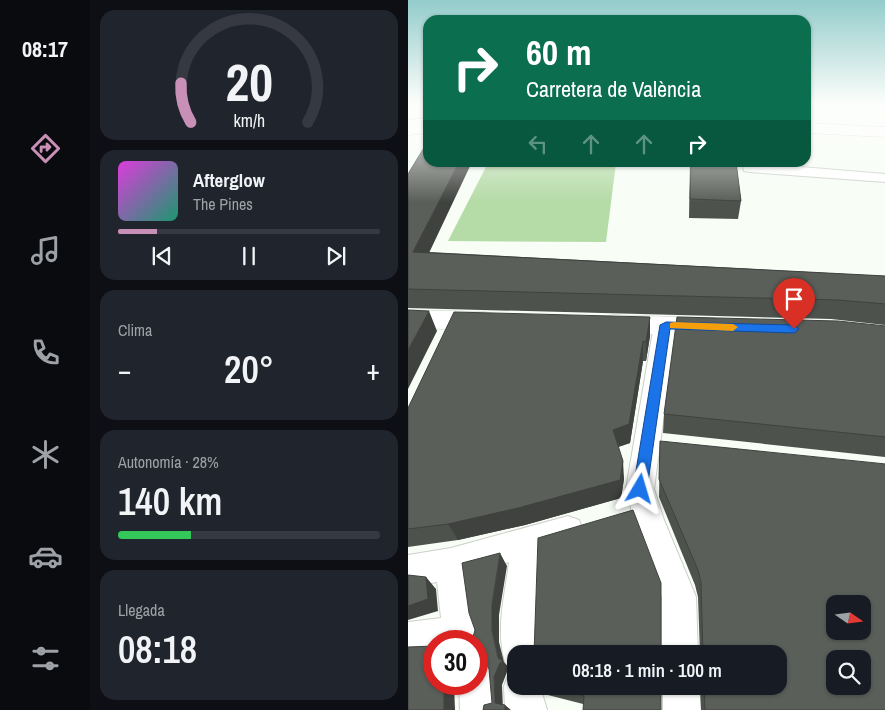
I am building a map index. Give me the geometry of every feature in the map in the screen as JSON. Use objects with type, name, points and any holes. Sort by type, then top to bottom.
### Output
[{"type":"street","points":[[750,167],[886,178]]},
{"type":"street","points":[[408,319],[450,329],[511,322]]},
{"type":"street","points":[[588,323],[734,327]]},
{"type":"street","points":[[408,570],[451,564],[618,515],[640,489],[666,325]]},
{"type":"street","points":[[646,445],[674,448]]},
{"type":"street","points":[[618,515],[679,596],[680,645]]},
{"type":"street","points":[[519,645],[518,623],[526,542]]},
{"type":"street","points":[[451,564],[462,630]]},
{"type":"street","points":[[408,639],[423,638]]},
{"type":"street","points":[[478,695],[479,710]]},
{"type":"street","points":[[523,695],[524,709],[528,710]]},
{"type":"street","points":[[681,695],[682,710]]},
{"type":"green space","points":[[486,167],[615,167],[606,242],[448,241]]},
{"type":"building","points":[[423,149],[423,167],[456,167],[413,252],[886,276],[886,304],[838,300],[408,289],[408,174]]},
{"type":"building","points":[[691,167],[737,167],[741,201],[690,199]]},
{"type":"building","points":[[408,310],[429,311],[408,350]]},
{"type":"building","points":[[454,312],[650,317],[646,342],[643,341],[629,424],[613,430],[623,461],[620,480],[518,508],[448,524],[408,529],[408,408]]},
{"type":"building","points":[[677,317],[838,321],[886,326],[886,437],[664,414]]},
{"type":"building","points":[[660,441],[886,464],[886,710],[705,710],[704,695],[787,695],[787,645],[703,645],[701,582],[698,570],[659,479]]},
{"type":"building","points":[[633,510],[661,583],[661,645],[534,645],[538,538]]},
{"type":"building","points":[[500,553],[492,604],[492,631],[498,658],[503,661],[500,663],[494,677],[495,703],[505,705],[505,710],[483,710],[484,705],[492,703],[488,667],[488,630],[475,630],[469,613],[462,563]]},
{"type":"building","points":[[408,575],[426,577],[428,599],[408,606]]},
{"type":"building","points":[[423,646],[423,695],[444,695],[444,710],[408,710],[408,647]]},
{"type":"building","points":[[580,695],[661,695],[661,710],[583,710],[584,696]]},
{"type":"slow traffic","points":[[674,326],[733,327]]},
{"type":"route","points":[[640,489],[666,325],[794,329]]}]
